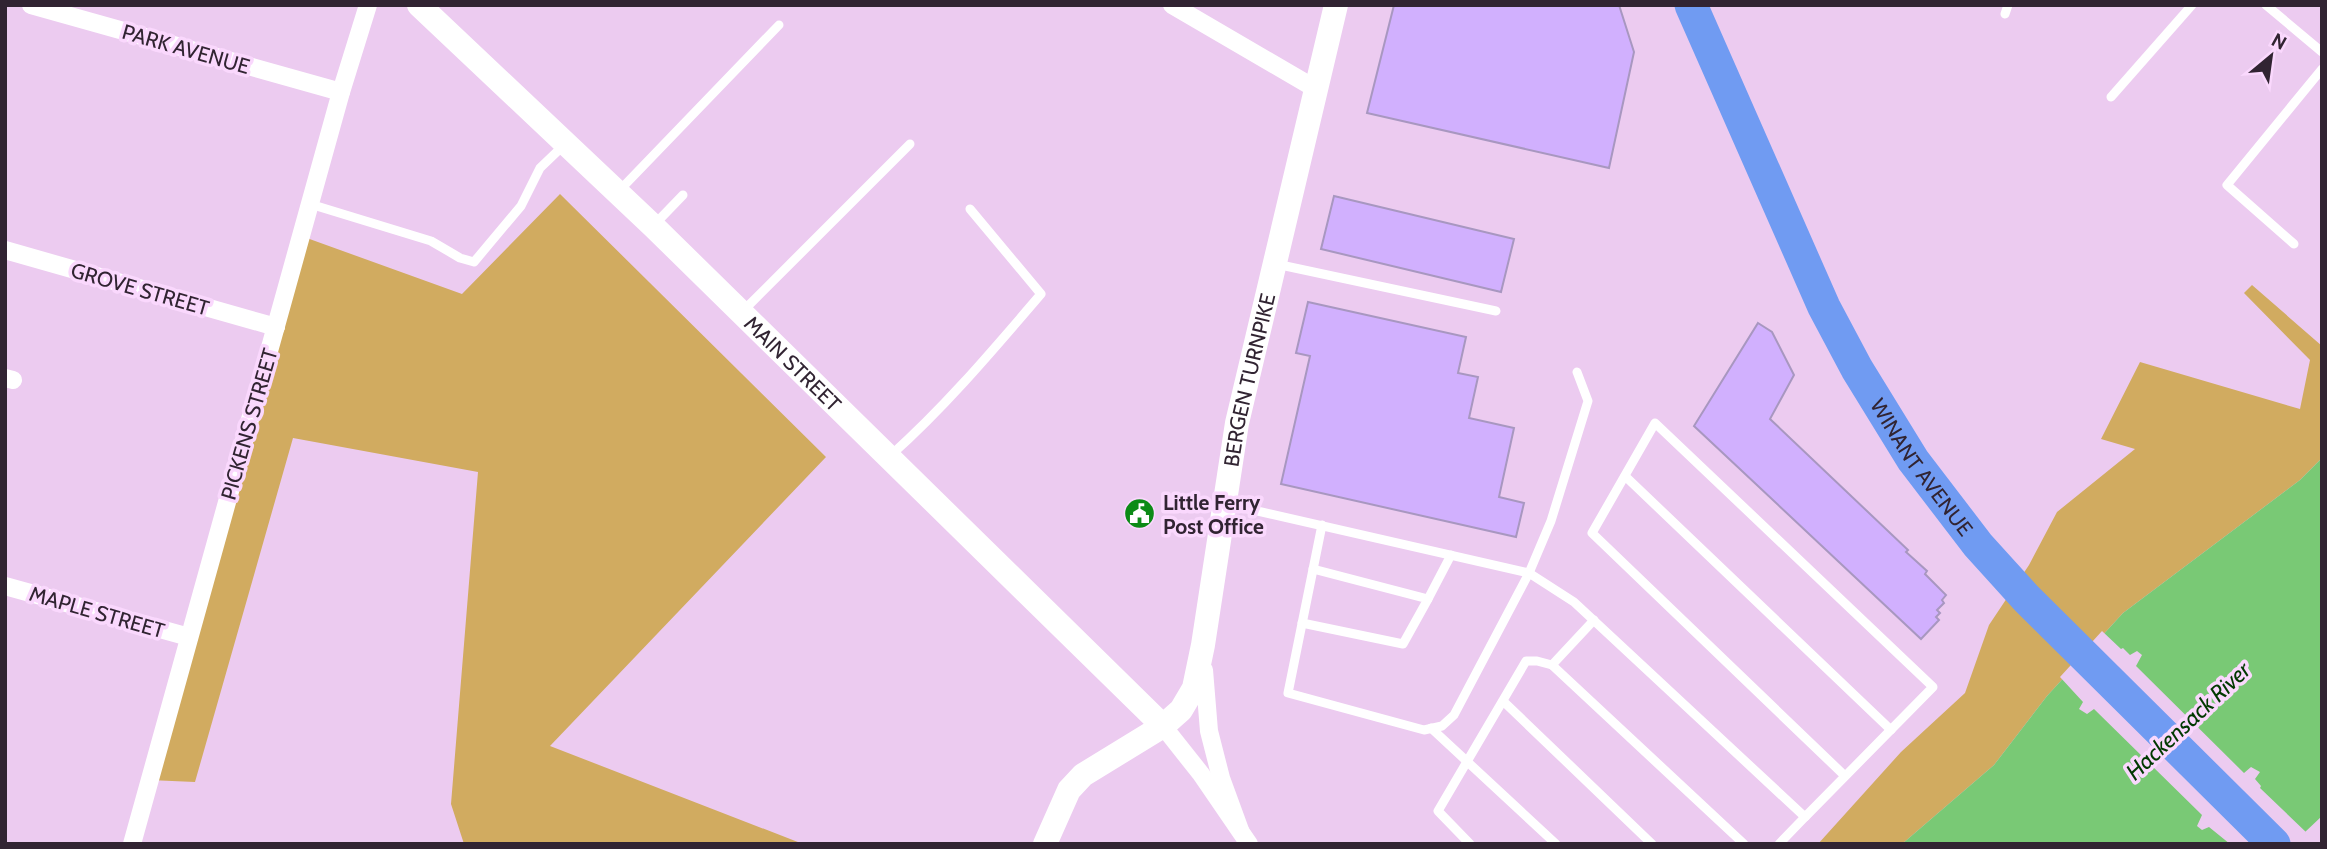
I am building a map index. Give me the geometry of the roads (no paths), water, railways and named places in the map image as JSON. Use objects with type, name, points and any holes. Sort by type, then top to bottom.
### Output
[{"type":"highway","name":"WINANT AVENUE","points":[[1691,5],[1824,307],[1857,369],[1920,470],[1978,545],[2026,598],[2274,844]]},
{"type":"street","name":"PARK AVENUE","points":[[31,5],[341,92]]},
{"type":"street","name":"PICKENS STREET","points":[[132,844],[341,92],[368,5]]},
{"type":"street","name":"MAIN STREET","points":[[419,5],[653,226],[1163,726]]},
{"type":"street","points":[[1172,5],[1316,89]]},
{"type":"street","name":"BERGEN TURNPIKE","points":[[1045,844],[1069,790],[1083,775],[1163,726],[1181,710],[1194,688],[1237,423],[1336,6]]},
{"type":"street","name":"GROVE STREET","points":[[5,250],[275,327]]},
{"type":"street","name":"MAPLE STREET","points":[[5,586],[189,638]]},
{"type":"street","points":[[1203,645],[1209,731],[1221,778],[1245,837]]},
{"type":"street","points":[[1163,726],[1245,837]]},
{"type":"lane","points":[[2111,97],[2192,5]]},
{"type":"lane","points":[[2266,5],[2322,52]]},
{"type":"lane","points":[[617,193],[779,26]]},
{"type":"lane","points":[[2294,244],[2227,186],[2322,69]]},
{"type":"lane","points":[[310,204],[419,237],[460,258],[474,262],[521,206],[540,167],[566,144]]},
{"type":"lane","points":[[741,313],[910,144]]},
{"type":"lane","points":[[653,226],[682,195]]},
{"type":"lane","points":[[888,457],[913,436],[989,356],[1041,294],[970,209]]},
{"type":"lane","points":[[1274,263],[1496,311]]},
{"type":"lane","points":[[1322,526],[1288,693],[1424,730],[1442,726],[1454,715],[1529,573],[1550,521],[1588,401],[1577,372]]},
{"type":"lane","points":[[1779,844],[1933,687],[1655,423],[1592,533],[1845,776]]},
{"type":"lane","points":[[1625,475],[1891,730]]},
{"type":"lane","points":[[1226,503],[1529,573],[1574,602],[1805,817]]},
{"type":"lane","points":[[1302,623],[1403,643],[1451,555]]},
{"type":"lane","points":[[1313,569],[1428,599]]},
{"type":"lane","points":[[1552,665],[1594,620]]},
{"type":"lane","points":[[1470,844],[1438,811],[1526,661],[1537,661],[1552,665],[1744,844]]},
{"type":"lane","points":[[1503,701],[1652,844]]},
{"type":"lane","points":[[1431,728],[1556,844]]},
{"type":"water","name":"Hackensack River","points":[[2322,458],[2322,816],[2304,833],[2297,844],[1902,844],[1994,765],[2047,696],[2123,613],[2300,480]]},
{"type":"place","name":"Little Ferry Post Office","points":[[1140,514]]}]
